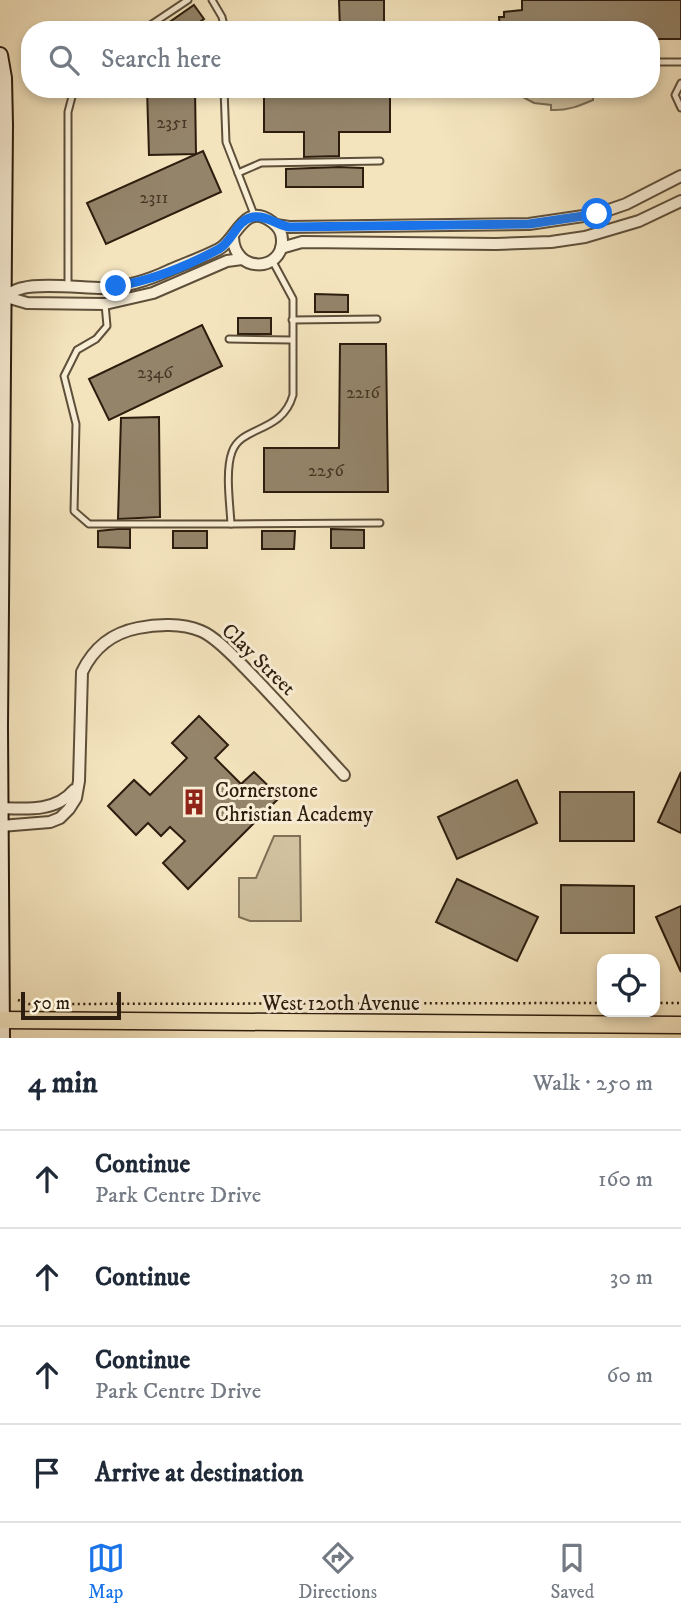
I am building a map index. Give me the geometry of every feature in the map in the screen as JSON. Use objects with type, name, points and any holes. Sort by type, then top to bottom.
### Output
[{"type":"main road","name":"West 120th Avenue","points":[[1,1020],[681,1026]]},
{"type":"street","points":[[0,55],[4,78],[5,125],[0,727],[2,1038]]},
{"type":"street","points":[[2,296],[25,287],[106,288],[155,277],[220,248],[233,237],[241,223],[255,216],[289,227],[529,224],[597,214],[626,204],[681,176]]},
{"type":"street","points":[[2,296],[27,303],[105,304],[153,293],[227,261],[242,259],[256,265],[272,260],[281,248],[302,242],[551,242],[584,237],[639,221],[681,201]]},
{"type":"street","points":[[276,225],[280,232],[281,248]]},
{"type":"street","points":[[233,237],[233,245],[242,259]]},
{"type":"street","name":"Clay Street","points":[[1,827],[38,824],[60,818],[69,809],[76,798],[79,781],[82,672],[90,657],[102,644],[133,628],[151,625],[177,625],[202,631],[232,655],[344,775]]},
{"type":"street","points":[[1,808],[33,809],[59,803],[74,791],[79,781]]},
{"type":"lane","points":[[156,21],[188,0]]},
{"type":"lane","points":[[212,0],[223,21]]},
{"type":"lane","points":[[660,62],[681,62]]},
{"type":"lane","points":[[681,83],[677,87],[676,95],[681,108]]},
{"type":"lane","points":[[68,287],[68,113],[72,98]]},
{"type":"lane","points":[[224,98],[226,142],[255,216]]},
{"type":"lane","points":[[238,173],[261,163],[380,161]]},
{"type":"lane","points":[[231,524],[232,451],[240,440],[283,416],[290,408],[293,395],[293,299],[272,260]]},
{"type":"lane","points":[[105,304],[107,326],[96,339],[78,350],[64,376],[76,424],[74,511],[89,524],[380,523]]},
{"type":"lane","points":[[292,320],[377,319]]},
{"type":"lane","points":[[229,339],[292,340]]},
{"type":"path","points":[[18,1000],[29,1004],[597,1003]]},
{"type":"path","points":[[660,1003],[681,1003]]},
{"type":"shaded area","points":[[525,98],[593,98],[568,109],[551,110],[551,105],[534,103]]},
{"type":"shaded area","points":[[274,836],[300,836],[301,921],[250,921],[239,917],[239,878],[256,878]]},
{"type":"building","points":[[339,0],[384,0],[384,21],[340,21]]},
{"type":"building","points":[[522,0],[681,0],[681,39],[660,39],[660,21],[499,21],[499,17],[504,17],[504,12],[522,10]]},
{"type":"building","points":[[194,5],[204,19],[201,21],[171,21]]},
{"type":"building","points":[[147,98],[195,98],[196,154],[149,155]]},
{"type":"building","points":[[264,98],[390,98],[390,132],[339,132],[339,156],[304,157],[304,132],[264,132]]},
{"type":"building","points":[[203,151],[221,192],[106,244],[87,203]]},
{"type":"building","points":[[363,168],[363,187],[286,187],[286,169]]},
{"type":"building","points":[[315,294],[348,295],[348,312],[315,312]]},
{"type":"building","points":[[238,318],[271,318],[271,334],[238,334]]},
{"type":"building","points":[[202,325],[222,366],[109,420],[89,379]]},
{"type":"building","points":[[340,344],[386,344],[388,492],[264,492],[264,448],[339,448]]},
{"type":"building","points":[[159,417],[160,517],[118,519],[121,418]]},
{"type":"building","points":[[130,529],[130,548],[98,547],[98,531]]},
{"type":"building","points":[[331,529],[364,530],[364,548],[331,548]]},
{"type":"building","points":[[173,531],[207,531],[207,548],[173,548]]},
{"type":"building","points":[[262,531],[295,531],[294,549],[262,549]]},
{"type":"building","name":"Cornerstone Christian Academy","points":[[199,716],[228,745],[215,758],[241,784],[254,772],[280,797],[188,889],[163,863],[185,841],[170,827],[161,836],[148,823],[136,835],[108,806],[134,780],[150,795],[187,758],[172,743]]},
{"type":"building","points":[[681,772],[681,833],[658,822]]},
{"type":"building","points":[[517,780],[537,823],[457,859],[438,817]]},
{"type":"building","points":[[560,792],[634,792],[634,841],[560,841]]},
{"type":"building","points":[[457,879],[538,917],[517,961],[436,922]]},
{"type":"building","points":[[561,885],[634,886],[634,933],[561,933]]},
{"type":"building","points":[[681,906],[681,972],[656,917]]},
{"type":"place","name":"Cornerstone Christian Academy","points":[[194,802]]},
{"type":"route","points":[[116,286],[155,277],[220,248],[233,237],[241,223],[255,216],[289,227],[529,224],[597,214]]}]
